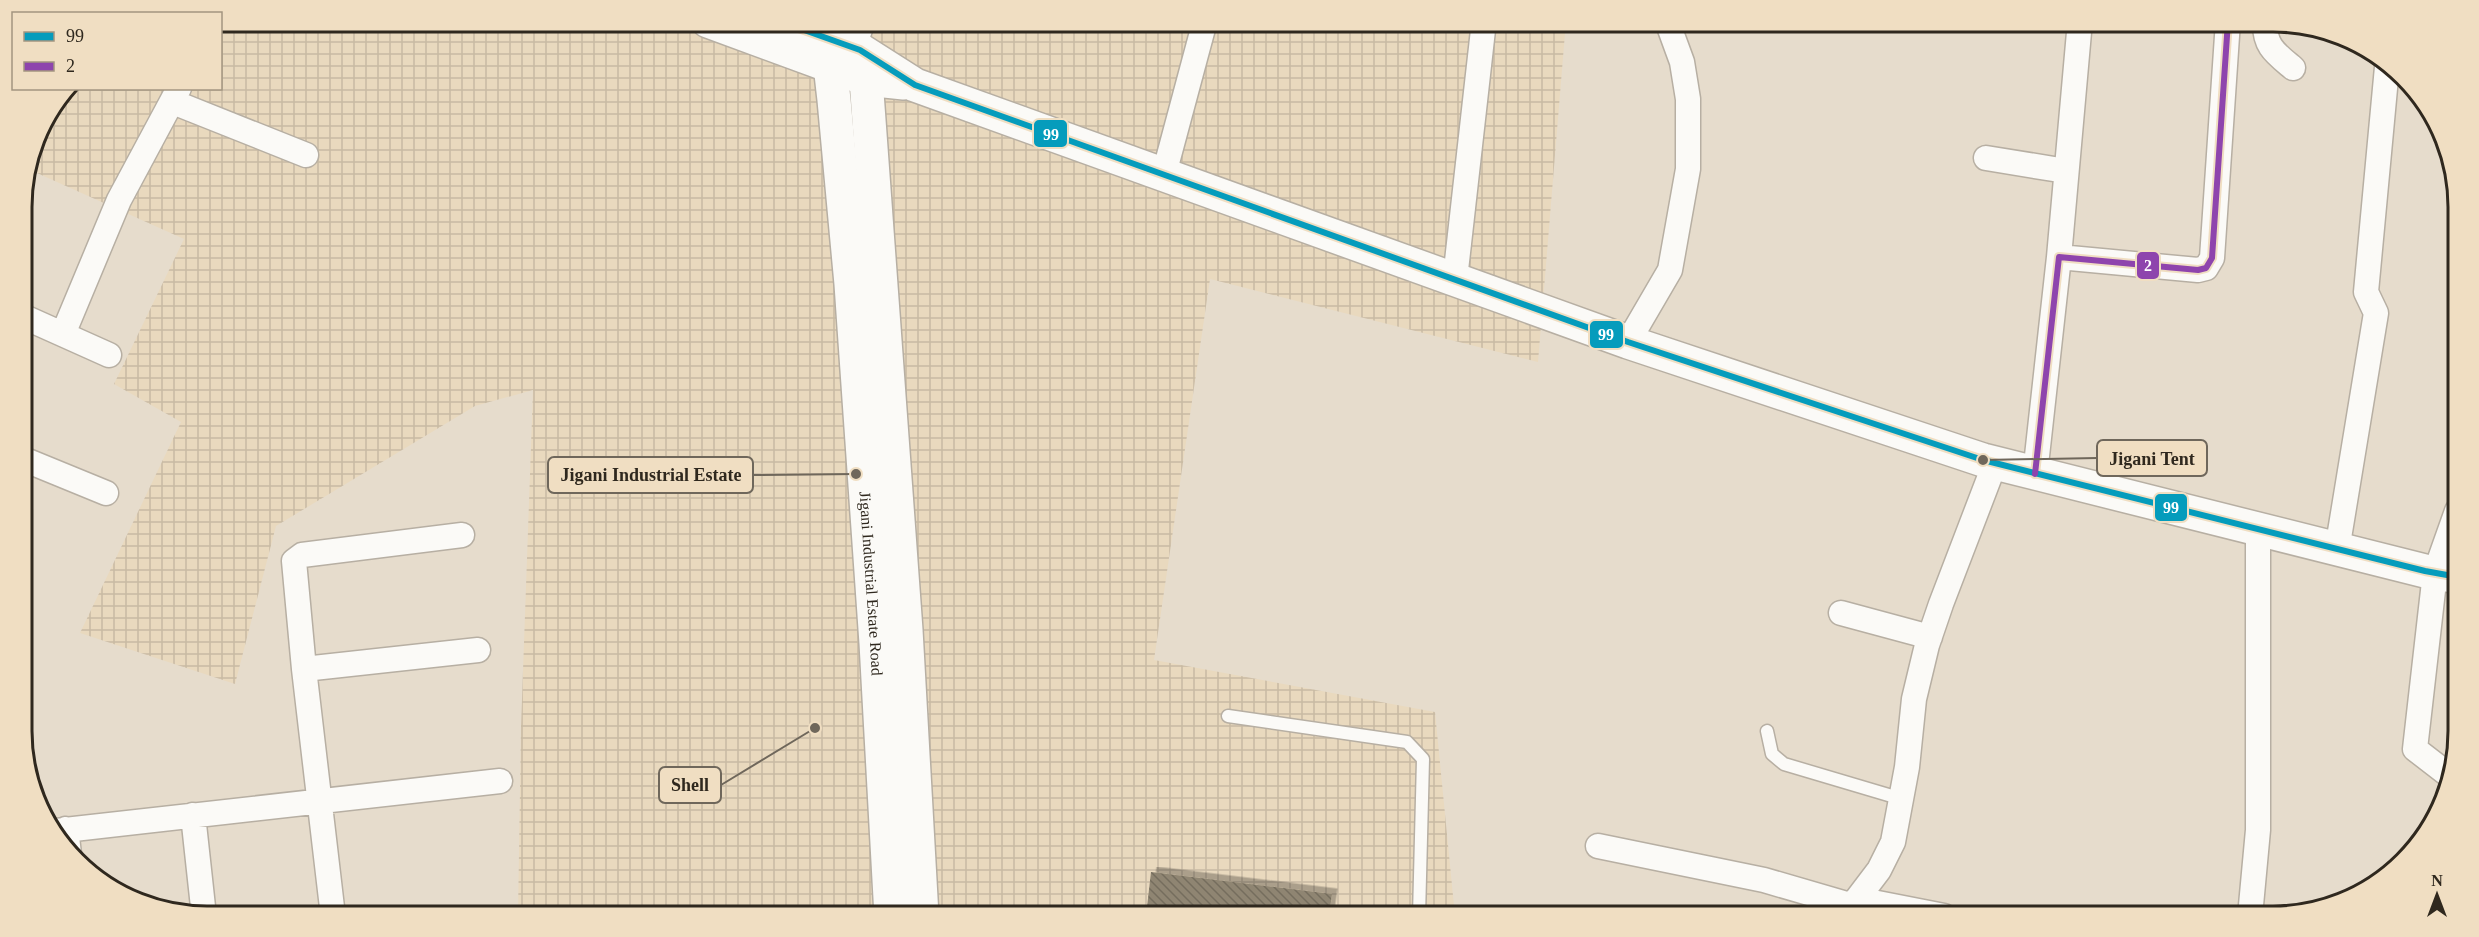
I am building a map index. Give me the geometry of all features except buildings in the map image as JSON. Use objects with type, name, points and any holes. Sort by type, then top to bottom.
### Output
[{"type":"main road","points":[[751,32],[826,51],[865,50],[915,85],[1628,342],[1995,464],[2446,575]]},
{"type":"main road","points":[[796,32],[826,51]]},
{"type":"main road","name":"Jigani Industrial Estate Road","points":[[865,50],[905,619],[921,906]]},
{"type":"main road","name":"Jigani Industrial Estate Road","points":[[826,51],[851,285],[876,643],[890,906]]},
{"type":"street","points":[[1164,174],[1201,32]]},
{"type":"street","points":[[1455,279],[1484,32]]},
{"type":"street","points":[[1628,342],[1670,270],[1689,170],[1689,99],[1682,62],[1671,32]]},
{"type":"street","points":[[2035,474],[2059,257],[2079,32]]},
{"type":"street","points":[[2059,257],[2198,270],[2206,268],[2212,258],[2227,32]]},
{"type":"street","points":[[2264,32],[2264,37],[2277,55],[2293,68]]},
{"type":"street","points":[[2337,550],[2376,313],[2366,292],[2386,74]]},
{"type":"street","points":[[63,334],[119,200],[176,95],[306,155]]},
{"type":"street","points":[[1986,158],[2066,171]]},
{"type":"street","points":[[32,320],[109,354]]},
{"type":"street","points":[[32,463],[106,493]]},
{"type":"street","points":[[1850,905],[1879,870],[1893,842],[1902,799],[1914,699],[1930,637],[1995,464]]},
{"type":"street","points":[[2251,905],[2258,830],[2258,530]]},
{"type":"street","points":[[332,906],[304,669],[294,567],[297,558],[462,534]]},
{"type":"street","points":[[2442,771],[2415,749],[2446,575]]},
{"type":"street","points":[[1841,613],[1930,637]]},
{"type":"street","points":[[304,669],[478,650]]},
{"type":"street","points":[[62,830],[500,781]]},
{"type":"street","points":[[193,815],[203,906]]},
{"type":"street","points":[[1598,846],[1764,880],[1842,905]]},
{"type":"lane","points":[[1228,716],[1407,742],[1423,759],[1419,905]]},
{"type":"lane","points":[[1767,731],[1772,754],[1784,764],[1902,799]]},
{"type":"shaded area","points":[[222,32],[1565,32],[1538,362],[1210,279],[1154,660],[1435,712],[1454,905],[518,906],[521,727],[533,390],[475,406],[276,526],[235,684],[80,633],[181,422],[114,384],[184,239],[35,172],[37,161],[50,129],[61,109],[76,90],[222,90]]},
{"type":"transit line","name":"99","points":[[810,32],[860,50],[915,85],[1628,342],[1983,460],[2448,575]]},
{"type":"transit line","name":"2","points":[[2035,474],[2059,257],[2198,270],[2206,268],[2212,258],[2227,32]]},
{"type":"place","name":"Jigani Tent","points":[[1983,460]]},
{"type":"place","name":"Jigani Industrial Estate","points":[[856,474]]},
{"type":"place","name":"Shell","points":[[815,728]]}]
